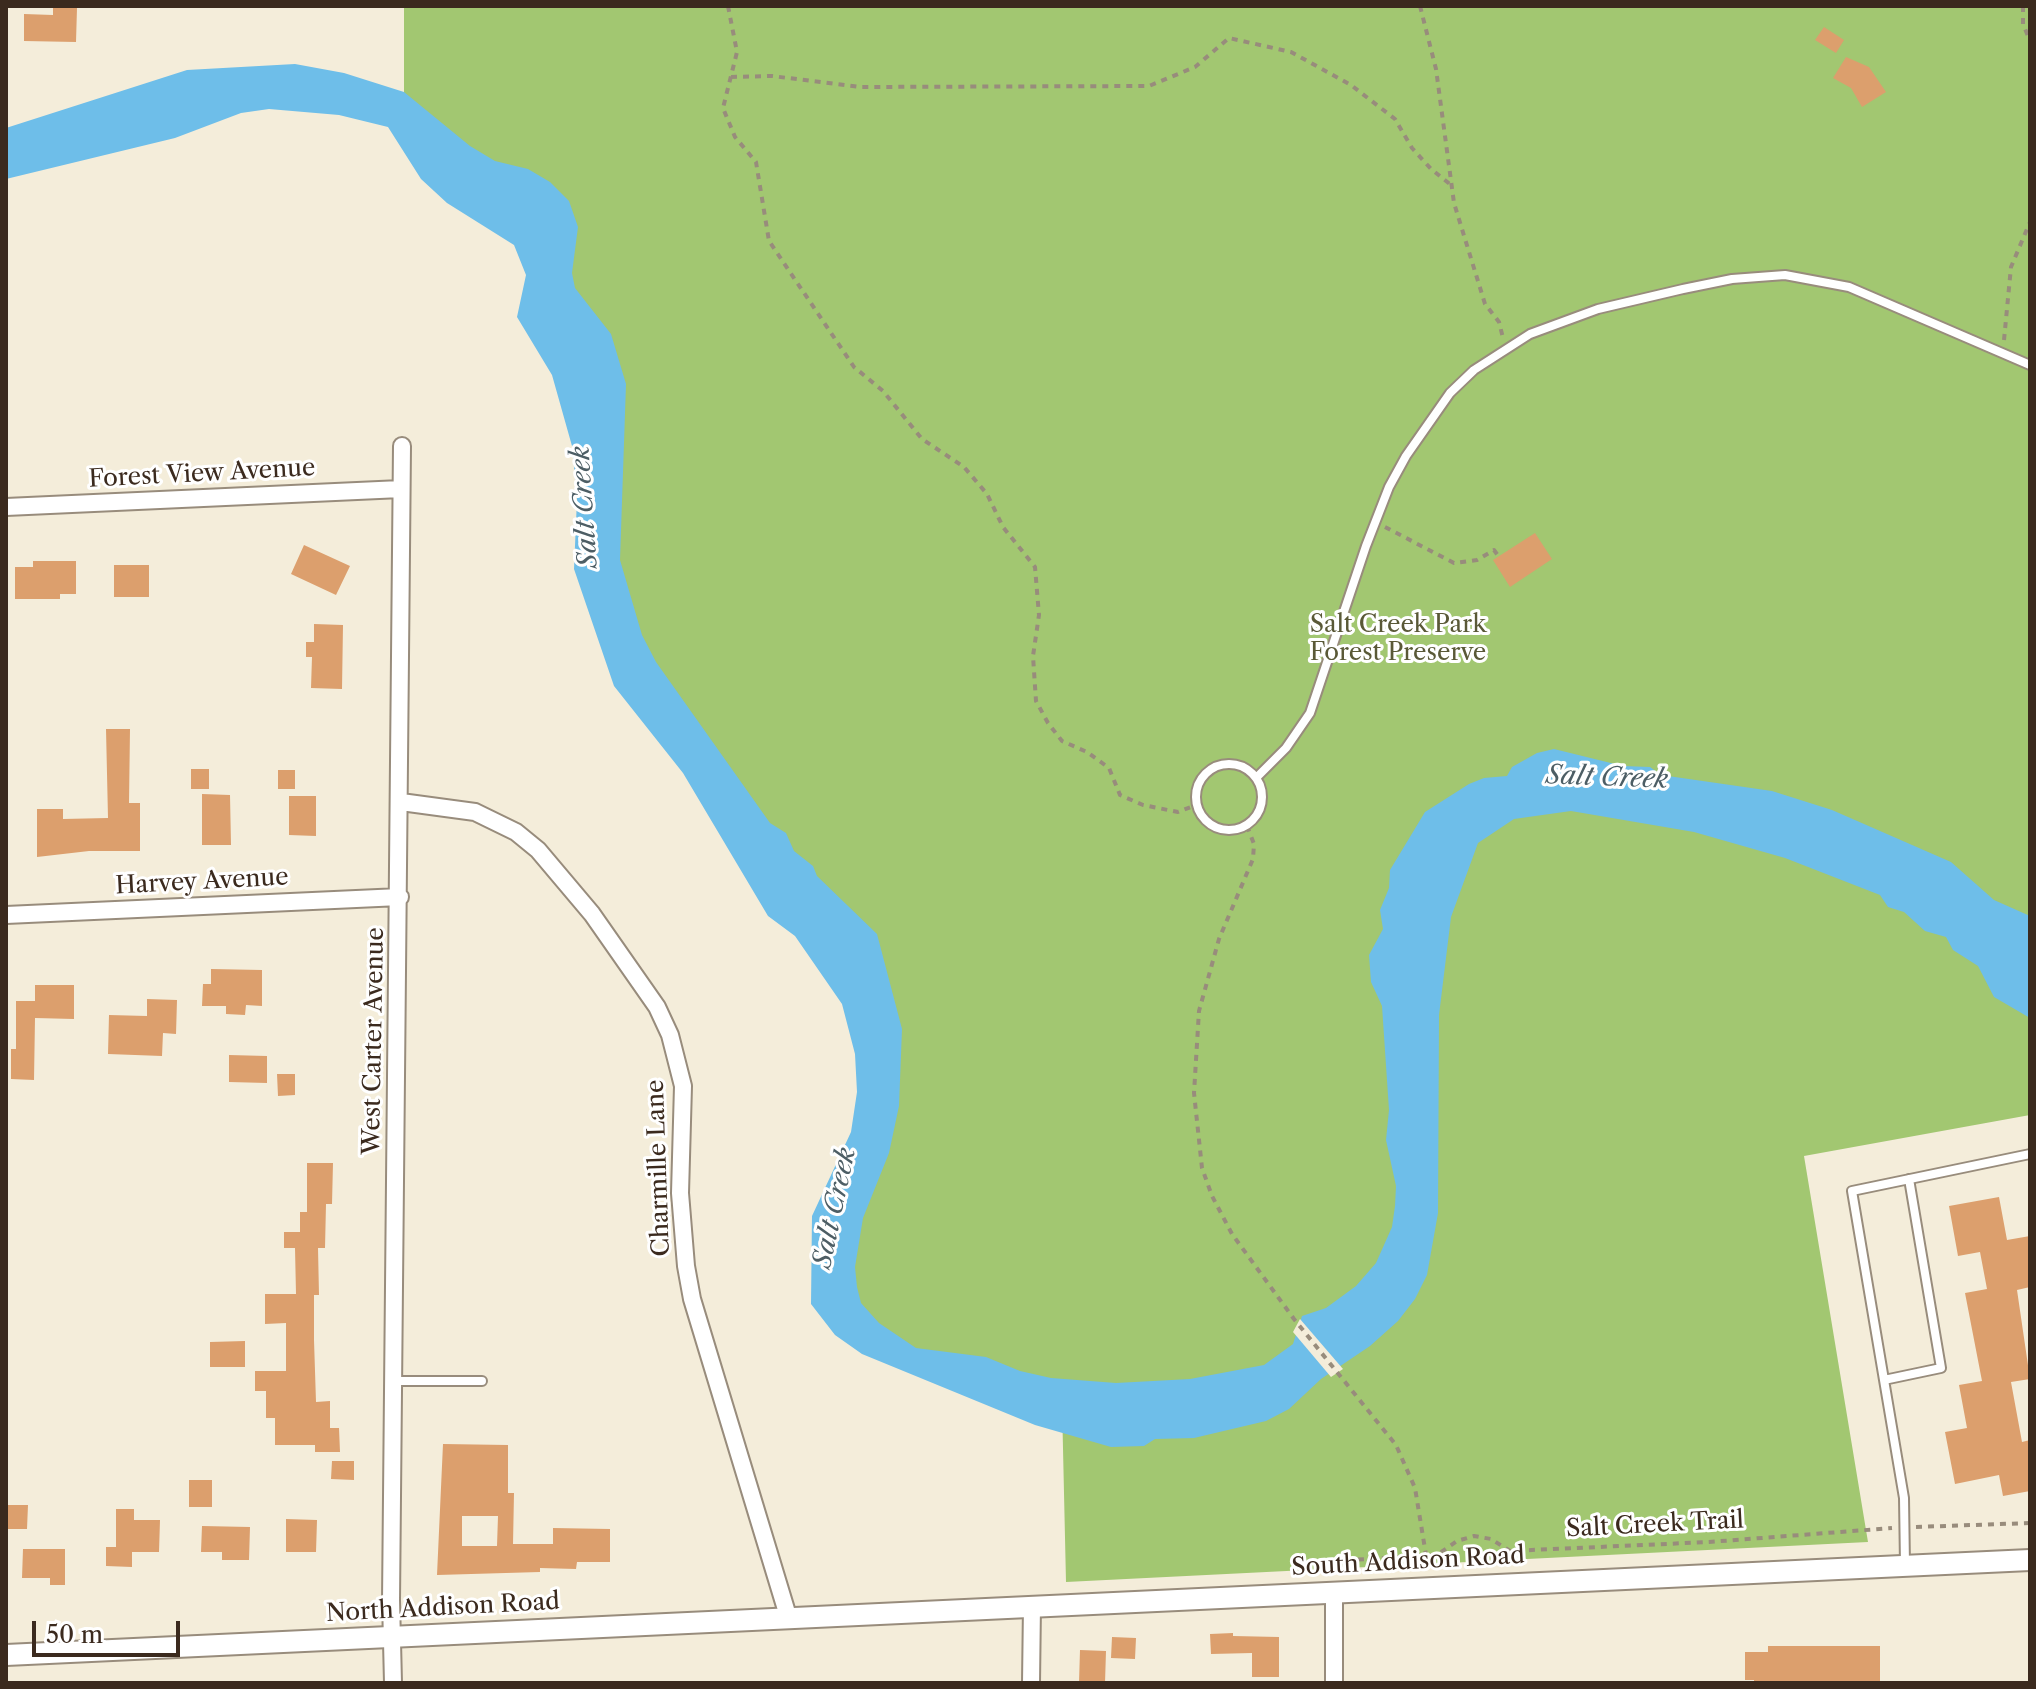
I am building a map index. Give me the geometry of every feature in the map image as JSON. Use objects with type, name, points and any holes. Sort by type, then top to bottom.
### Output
[{"type":"street","name":"West Carter Avenue","points":[[393,1683],[402,446]]},
{"type":"street","name":"Forest View Avenue","points":[[6,507],[401,489]]},
{"type":"street","name":"Charmille Lane","points":[[401,802],[475,812],[516,832],[538,850],[592,914],[657,1007],[670,1035],[683,1086],[681,1218],[692,1299],[788,1616]]},
{"type":"street","name":"Harvey Avenue","points":[[6,915],[400,897]]},
{"type":"street","name":"South Addison Road","points":[[788,1616],[2030,1560]]},
{"type":"street","points":[[1334,1591],[1334,1683]]},
{"type":"street","points":[[1031,1683],[1032,1605]]},
{"type":"street","name":"North Addison Road","points":[[6,1655],[788,1616]]},
{"type":"lane","points":[[1257,777],[1286,748],[1310,713],[1376,521],[1406,456],[1450,393],[1506,347],[1558,322],[1598,309],[1720,282],[1785,275],[1849,287],[2030,365]]},
{"type":"lane","points":[[1216,768],[1245,768],[1257,777],[1261,788],[1261,809],[1247,826],[1234,830],[1212,826],[1196,805],[1196,782],[1216,768]]},
{"type":"lane","points":[[1905,1565],[1904,1498],[1852,1191],[2030,1154]]},
{"type":"lane","points":[[1884,1380],[1941,1368],[1909,1179]]},
{"type":"lane","points":[[393,1381],[482,1381]]},
{"type":"path","points":[[728,6],[737,52],[723,108],[735,137],[756,162],[769,241],[854,367],[883,391],[922,439],[964,467],[987,494],[1003,527],[1035,567],[1039,615],[1033,656],[1036,701],[1048,723],[1062,741],[1087,752],[1109,768],[1120,795],[1143,805],[1178,812],[1196,805]]},
{"type":"path","points":[[1420,6],[1436,69],[1451,185],[1485,304],[1499,322],[1506,347]]},
{"type":"path","points":[[2023,6],[2023,24],[2030,41]]},
{"type":"path","points":[[731,77],[772,76],[860,87],[1149,86],[1195,67],[1229,38],[1291,52],[1351,85],[1395,119],[1412,148],[1451,185]]},
{"type":"path","points":[[2001,354],[2011,267],[2030,222]]},
{"type":"path","points":[[1376,521],[1454,563],[1477,560],[1494,550],[1499,557]]},
{"type":"path","points":[[1247,826],[1254,844],[1253,859],[1219,939],[1199,1011],[1194,1093],[1202,1168],[1221,1218],[1294,1319],[1396,1445],[1407,1466],[1420,1509],[1426,1555]]},
{"type":"path","points":[[1921,1527],[2030,1523]]},
{"type":"path","name":"Salt Creek Trail","points":[[1334,1561],[1437,1555],[1457,1541],[1474,1536],[1491,1539],[1510,1551],[1709,1542],[1890,1528]]},
{"type":"green space","name":"Salt Creek Park Forest Preserve","points":[[404,6],[2030,6],[2030,1115],[1804,1156],[1868,1542],[1066,1582],[1062,1404],[880,1348],[836,1273],[881,1048],[618,617],[557,276],[404,119]]},
{"type":"water","name":"Salt Creek","points":[[295,64],[344,73],[404,92],[470,146],[495,161],[528,169],[550,182],[569,201],[578,227],[572,273],[575,288],[611,334],[626,384],[620,560],[642,635],[656,662],[770,823],[786,833],[794,851],[813,866],[817,876],[877,934],[902,1029],[899,1106],[889,1153],[863,1218],[855,1267],[861,1303],[879,1323],[916,1348],[986,1357],[1020,1371],[1051,1378],[1116,1383],[1190,1379],[1264,1365],[1293,1344],[1302,1316],[1326,1308],[1356,1286],[1376,1263],[1392,1227],[1395,1206],[1396,1186],[1386,1140],[1389,1110],[1382,1006],[1371,982],[1369,955],[1383,929],[1380,910],[1389,888],[1390,870],[1425,812],[1469,784],[1484,778],[1507,776],[1512,767],[1537,753],[1554,749],[1623,766],[1650,767],[1661,775],[1772,791],[1832,810],[1951,862],[1994,900],[2030,916],[2030,1018],[1994,997],[1978,966],[1953,950],[1946,937],[1925,931],[1904,912],[1888,907],[1880,895],[1785,858],[1694,832],[1571,811],[1514,819],[1478,843],[1451,917],[1439,1015],[1438,1213],[1427,1275],[1415,1299],[1398,1321],[1370,1346],[1321,1379],[1289,1409],[1266,1421],[1194,1438],[1155,1439],[1144,1446],[1111,1447],[1035,1425],[862,1354],[835,1335],[811,1304],[812,1216],[851,1132],[857,1092],[855,1054],[842,1004],[795,936],[768,916],[683,773],[614,686],[574,569],[577,499],[572,446],[552,375],[517,317],[526,275],[514,245],[447,203],[421,179],[388,127],[339,115],[269,109],[241,113],[175,138],[6,179],[6,128],[187,70]]},
{"type":"pier","points":[[1300,1319],[1343,1369],[1331,1377],[1293,1332]]},
{"type":"building","points":[[53,7],[77,8],[76,42],[24,41],[24,14],[53,15]]},
{"type":"building","points":[[1824,27],[1844,40],[1836,53],[1815,40]]},
{"type":"building","points":[[1846,57],[1869,67],[1886,92],[1862,107],[1851,88],[1833,78]]},
{"type":"building","points":[[1535,533],[1552,559],[1510,587],[1493,560]]},
{"type":"building","points":[[304,545],[350,566],[336,595],[291,574]]},
{"type":"building","points":[[33,561],[76,561],[76,594],[60,594],[60,599],[15,599],[15,567],[33,567]]},
{"type":"building","points":[[114,565],[149,565],[149,597],[114,597]]},
{"type":"building","points":[[314,624],[343,625],[342,689],[311,688],[312,657],[306,657],[306,642],[314,642]]},
{"type":"building","points":[[106,729],[130,729],[129,803],[140,803],[140,851],[89,851],[37,857],[37,809],[63,809],[63,819],[108,818]]},
{"type":"building","points":[[191,769],[209,769],[209,789],[191,789]]},
{"type":"building","points":[[278,770],[295,770],[295,789],[278,789]]},
{"type":"building","points":[[202,794],[230,795],[231,845],[202,845]]},
{"type":"building","points":[[289,796],[316,796],[316,836],[289,835]]},
{"type":"building","points":[[211,969],[262,970],[262,1006],[246,1005],[245,1015],[226,1014],[226,1006],[202,1006],[203,984],[211,984]]},
{"type":"building","points":[[35,985],[74,985],[74,1019],[35,1018],[34,1080],[11,1079],[11,1049],[16,1049],[16,1001],[35,1001]]},
{"type":"building","points":[[147,999],[177,1000],[176,1034],[163,1033],[162,1056],[108,1054],[109,1015],[147,1016]]},
{"type":"building","points":[[229,1055],[267,1056],[267,1083],[229,1082]]},
{"type":"building","points":[[277,1074],[295,1074],[295,1095],[278,1096]]},
{"type":"building","points":[[307,1163],[333,1163],[332,1204],[326,1204],[325,1248],[318,1248],[319,1295],[314,1295],[314,1340],[316,1402],[330,1401],[330,1428],[339,1428],[340,1452],[315,1452],[315,1445],[275,1445],[275,1418],[266,1418],[266,1391],[255,1391],[255,1371],[286,1371],[286,1323],[265,1324],[265,1294],[296,1294],[295,1248],[284,1248],[284,1232],[300,1232],[300,1212],[307,1212]]},
{"type":"building","points":[[1999,1197],[2007,1240],[2030,1236],[2030,1287],[2017,1290],[2030,1379],[2011,1382],[2022,1442],[2030,1440],[2030,1491],[2003,1496],[1999,1475],[1955,1484],[1945,1432],[1967,1428],[1959,1385],[1982,1381],[1965,1293],[1987,1289],[1980,1252],[1958,1256],[1949,1206]]},
{"type":"building","points":[[245,1341],[245,1367],[210,1367],[210,1342]]},
{"type":"building","points":[[443,1444],[508,1445],[508,1493],[514,1493],[513,1544],[553,1544],[553,1528],[610,1529],[610,1562],[577,1562],[576,1569],[540,1568],[540,1572],[437,1575]],"holes":[[[462,1516],[498,1516],[497,1546],[462,1546]]]},
{"type":"building","points":[[332,1461],[354,1461],[354,1480],[331,1479]]},
{"type":"building","points":[[189,1480],[212,1480],[212,1507],[189,1507]]},
{"type":"building","points":[[6,1505],[28,1505],[27,1529],[6,1529]]},
{"type":"building","points":[[116,1509],[134,1509],[134,1520],[160,1520],[159,1552],[132,1552],[132,1567],[106,1566],[106,1547],[116,1547]]},
{"type":"building","points":[[286,1519],[317,1520],[316,1552],[286,1552]]},
{"type":"building","points":[[202,1526],[250,1527],[249,1560],[222,1560],[222,1552],[201,1552]]},
{"type":"building","points":[[23,1549],[65,1549],[65,1585],[50,1585],[50,1578],[22,1578]]},
{"type":"building","points":[[1233,1633],[1233,1636],[1279,1637],[1279,1677],[1252,1677],[1252,1653],[1211,1654],[1210,1634]]},
{"type":"building","points":[[1112,1637],[1136,1638],[1135,1659],[1111,1658]]},
{"type":"building","points":[[1768,1646],[1880,1646],[1880,1683],[1754,1683],[1754,1680],[1745,1680],[1745,1652],[1768,1652]]},
{"type":"building","points":[[1080,1650],[1106,1651],[1105,1683],[1079,1683]]}]
